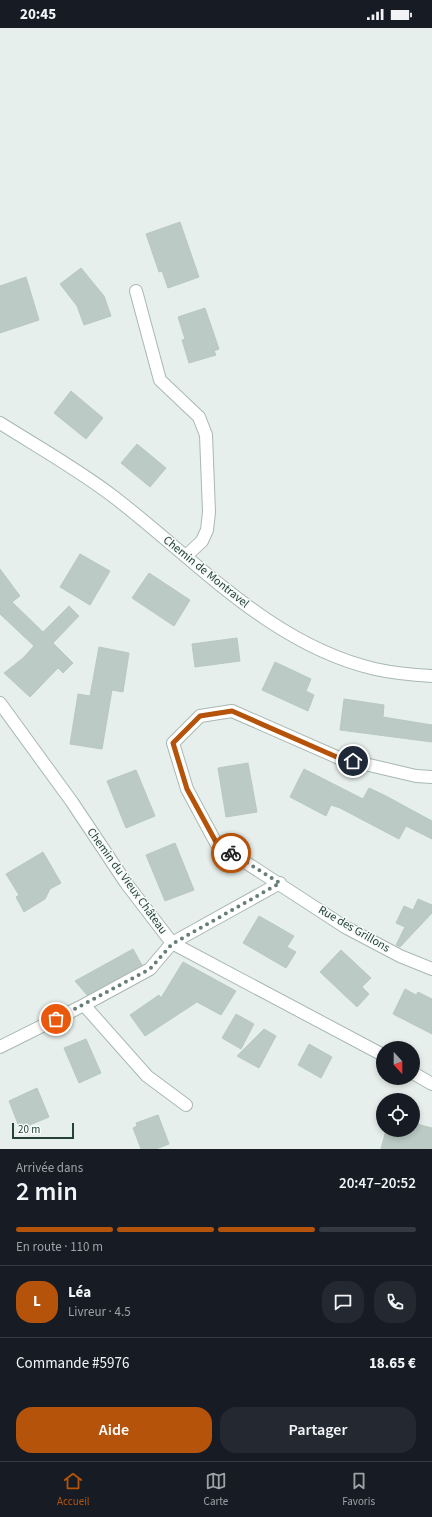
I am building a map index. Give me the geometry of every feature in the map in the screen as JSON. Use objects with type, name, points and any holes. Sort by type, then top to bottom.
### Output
[{"type":"street","points":[[136,292],[160,380],[199,417],[206,435],[209,512],[207,530],[202,541],[186,556]]},
{"type":"street","name":"Chemin de Montravel","points":[[0,423],[113,496],[233,596],[300,641],[340,658],[375,669],[432,676]]},
{"type":"street","name":"Chemin du Vieux Château","points":[[0,703],[72,802],[126,882],[172,944],[376,1051]]},
{"type":"street","name":"Rue des Grillons","points":[[432,777],[416,776],[339,758],[232,711],[200,716],[173,743],[187,789],[216,842],[345,927],[400,956],[432,969]]},
{"type":"street","points":[[0,1047],[84,1005],[150,969],[172,944],[280,883]]},
{"type":"street","points":[[84,1005],[147,1076],[186,1105]]},
{"type":"street","points":[[420,1077],[432,1084]]},
{"type":"building","points":[[180,222],[199,277],[168,288],[162,271],[159,272],[146,234]]},
{"type":"building","points":[[81,268],[104,296],[111,316],[84,325],[77,306],[60,284]]},
{"type":"building","points":[[26,277],[39,320],[0,333],[0,286]]},
{"type":"building","points":[[205,308],[219,349],[214,351],[216,355],[189,363],[182,340],[185,339],[178,317]]},
{"type":"building","points":[[71,391],[103,418],[86,439],[54,413]]},
{"type":"building","points":[[137,444],[166,468],[150,487],[121,463]]},
{"type":"building","points":[[80,554],[110,571],[90,605],[60,587]]},
{"type":"building","points":[[0,569],[20,596],[12,602],[43,632],[69,606],[79,616],[53,643],[73,663],[63,673],[58,668],[30,697],[4,673],[23,658],[34,646],[0,614]]},
{"type":"building","points":[[149,573],[190,600],[174,626],[132,598]]},
{"type":"building","points":[[237,638],[240,661],[195,667],[192,644]]},
{"type":"building","points":[[99,647],[129,653],[123,692],[112,690],[102,749],[70,744],[78,694],[90,696]]},
{"type":"building","points":[[275,662],[311,679],[306,691],[314,695],[308,711],[262,690]]},
{"type":"building","points":[[344,699],[384,705],[383,717],[432,725],[432,742],[340,730]]},
{"type":"building","points":[[248,763],[257,812],[226,817],[218,768]]},
{"type":"building","points":[[304,769],[363,799],[369,788],[432,821],[432,839],[406,826],[399,839],[340,808],[331,805],[326,816],[290,797]]},
{"type":"building","points":[[136,770],[155,816],[126,828],[107,781]]},
{"type":"building","points":[[175,843],[194,890],[165,901],[146,855]]},
{"type":"building","points":[[43,852],[61,883],[50,889],[45,899],[24,912],[16,897],[19,895],[6,874]]},
{"type":"building","points":[[418,899],[432,905],[432,913],[400,947],[396,945],[405,927],[396,923],[404,906],[413,910]]},
{"type":"building","points":[[259,916],[294,936],[287,947],[296,952],[286,968],[243,943]]},
{"type":"building","points":[[133,949],[142,965],[87,995],[75,981]]},
{"type":"building","points":[[341,950],[371,978],[362,987],[369,994],[357,1007],[320,972]]},
{"type":"building","points":[[183,962],[236,991],[221,1015],[197,1002],[145,1036],[130,1015],[159,995],[161,998]]},
{"type":"building","points":[[405,989],[416,995],[418,992],[432,999],[432,1034],[393,1014]]},
{"type":"building","points":[[236,1014],[254,1024],[241,1049],[222,1038]]},
{"type":"building","points":[[264,1029],[276,1036],[259,1068],[237,1056]]},
{"type":"building","points":[[86,1039],[101,1073],[79,1083],[64,1048]]},
{"type":"building","points":[[309,1044],[332,1057],[321,1078],[298,1065]]},
{"type":"building","points":[[37,1088],[49,1117],[20,1129],[9,1101]]},
{"type":"building","points":[[158,1115],[169,1144],[156,1149],[141,1149],[133,1128],[137,1126],[136,1123]]},
{"type":"building","points":[[420,1125],[432,1128],[432,1149],[381,1149],[384,1137],[420,1137]]},
{"type":"way so far","points":[[56,1019],[150,969],[172,944],[280,883],[258,871],[231,853]]},
{"type":"route","points":[[231,853],[216,842],[187,789],[173,743],[200,716],[232,711],[339,758],[353,761]]}]
